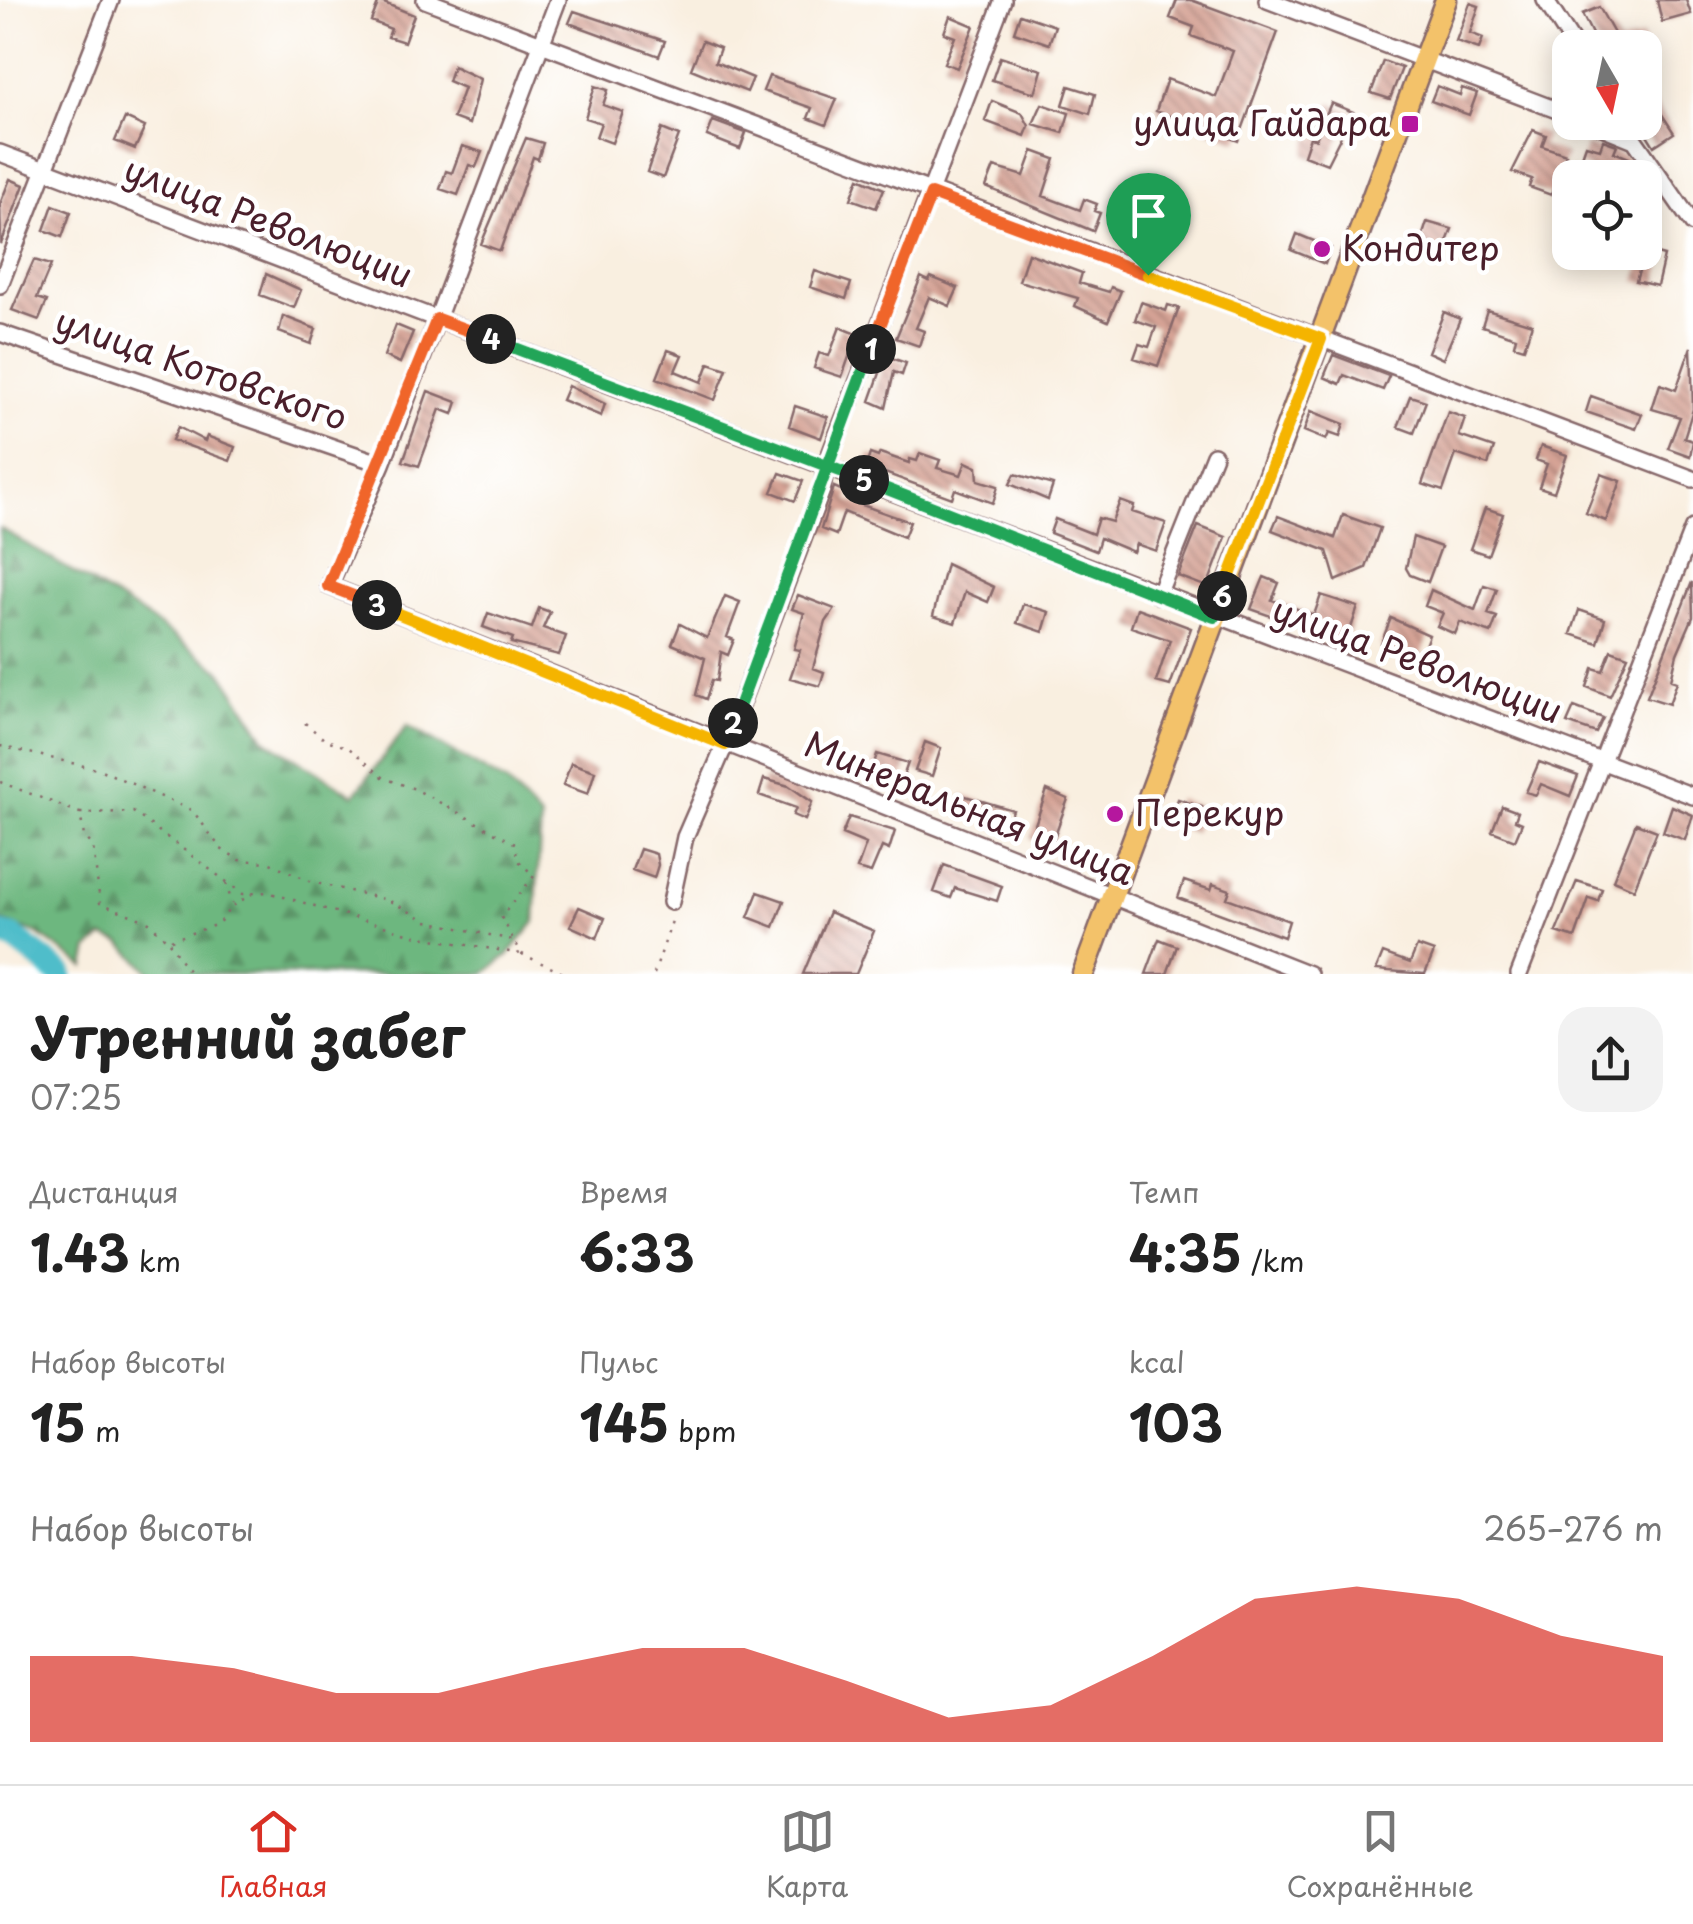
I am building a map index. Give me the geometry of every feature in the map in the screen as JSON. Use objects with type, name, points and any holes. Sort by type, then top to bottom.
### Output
[{"type":"main road","points":[[1083,974],[1446,0]]},
{"type":"street","points":[[0,285],[111,0]]},
{"type":"street","points":[[425,0],[1693,479]]},
{"type":"street","points":[[382,464],[558,0]]},
{"type":"street","points":[[671,902],[685,836],[725,745],[822,489],[826,465],[1003,0]]},
{"type":"street","points":[[1268,0],[1552,108]]},
{"type":"street","points":[[1546,0],[1565,30]]},
{"type":"street","points":[[1633,140],[1693,224]]},
{"type":"street","name":"улица Революции","points":[[0,153],[1693,796]]},
{"type":"street","name":"улица Котовского","points":[[0,333],[382,464]]},
{"type":"street","points":[[1158,595],[1214,454]]},
{"type":"street","name":"Минеральная улица","points":[[382,464],[328,586],[1310,974]]},
{"type":"street","points":[[1519,974],[1693,528]]},
{"type":"path","points":[[305,724],[324,739],[349,748],[384,778],[415,789],[514,843],[518,860],[534,876],[500,917],[522,954]]},
{"type":"path","points":[[0,746],[101,770],[193,810],[220,849],[240,860],[268,862],[312,882],[388,900],[427,921],[517,941]]},
{"type":"path","points":[[0,782],[80,813],[133,812],[243,894],[267,892],[421,937],[522,954],[566,974]]},
{"type":"path","points":[[80,813],[84,836],[93,846],[100,903],[149,922],[168,941],[190,974]]},
{"type":"path","points":[[225,880],[232,906]]},
{"type":"path","points":[[168,941],[218,924],[232,906],[254,893]]},
{"type":"path","points":[[654,974],[676,907],[671,902]]},
{"type":"green space","points":[[0,528],[141,613],[221,671],[266,740],[354,795],[407,726],[507,783],[541,819],[535,922],[508,955],[484,974],[152,974],[121,943],[103,937],[89,949],[85,967],[38,934],[0,920]]},
{"type":"building","points":[[1177,0],[1191,0],[1278,32],[1238,141],[1156,111],[1167,79],[1216,97],[1233,51],[1191,36],[1194,27],[1170,18]]},
{"type":"building","points":[[1657,0],[1686,0],[1691,14],[1662,22]]},
{"type":"building","points":[[379,1],[414,15],[404,42],[388,37],[391,29],[371,21]]},
{"type":"building","points":[[1470,3],[1479,6],[1470,33],[1483,38],[1479,49],[1456,41]]},
{"type":"building","points":[[1599,7],[1612,30],[1590,30],[1582,14]]},
{"type":"building","points":[[574,11],[665,41],[659,56],[569,23]]},
{"type":"building","points":[[1020,14],[1055,26],[1049,44],[1014,32]]},
{"type":"building","points":[[950,16],[974,26],[957,68],[944,63],[955,37],[944,33]]},
{"type":"building","points":[[702,41],[720,48],[715,62],[753,78],[747,92],[691,69]]},
{"type":"building","points":[[1000,57],[1042,70],[1035,93],[992,80]]},
{"type":"building","points":[[1383,61],[1402,68],[1390,99],[1371,93]]},
{"type":"building","points":[[453,66],[480,79],[469,124],[453,118],[464,88],[448,81]]},
{"type":"building","points":[[769,76],[837,99],[826,125],[808,118],[812,108],[763,91]]},
{"type":"building","points":[[595,86],[608,90],[603,105],[623,112],[612,143],[596,137],[601,123],[585,118]]},
{"type":"building","points":[[1069,86],[1095,94],[1090,114],[1063,105]]},
{"type":"building","points":[[1437,86],[1460,95],[1462,88],[1477,93],[1469,115],[1431,101]]},
{"type":"building","points":[[992,101],[1022,113],[1029,126],[1025,136],[985,121]]},
{"type":"building","points":[[1331,103],[1353,112],[1327,164],[1304,155],[1310,137],[1316,139]]},
{"type":"building","points":[[1042,104],[1069,113],[1063,133],[1033,124]]},
{"type":"building","points":[[1662,114],[1674,133],[1654,146],[1650,140],[1662,140]]},
{"type":"building","points":[[125,118],[145,127],[135,149],[115,141]]},
{"type":"building","points":[[713,121],[746,133],[740,149],[707,136]]},
{"type":"building","points":[[662,129],[679,136],[663,178],[647,172]]},
{"type":"building","points":[[1533,130],[1546,135],[1542,146],[1566,154],[1564,160],[1552,160],[1551,195],[1529,187],[1532,179],[1512,172]]},
{"type":"building","points":[[526,138],[543,143],[538,159],[533,157],[500,251],[481,244]]},
{"type":"building","points":[[1603,140],[1617,145],[1614,152],[1629,158],[1581,160],[1586,145],[1600,149]]},
{"type":"building","points":[[462,146],[482,152],[476,167],[469,165],[458,195],[440,189],[446,171],[452,173]]},
{"type":"building","points":[[1033,151],[1055,159],[1043,196],[1080,210],[1084,199],[1097,204],[1094,211],[1100,213],[1093,231],[986,187],[994,167],[1024,176]]},
{"type":"building","points":[[137,169],[173,182],[168,195],[132,182]]},
{"type":"building","points":[[859,178],[884,189],[876,208],[851,199]]},
{"type":"building","points":[[10,179],[24,185],[1,244],[0,204]]},
{"type":"building","points":[[53,205],[71,212],[62,237],[44,230]]},
{"type":"building","points":[[1427,222],[1452,229],[1440,260],[1417,253]]},
{"type":"building","points":[[1297,234],[1331,248],[1325,264],[1291,250]]},
{"type":"building","points":[[1028,253],[1082,273],[1079,283],[1109,292],[1111,287],[1121,291],[1108,321],[1075,306],[1078,298],[1019,281]]},
{"type":"building","points":[[34,260],[51,265],[37,298],[47,301],[39,320],[12,310]]},
{"type":"building","points":[[1639,270],[1661,270],[1657,286],[1636,281]]},
{"type":"building","points":[[815,271],[851,283],[846,299],[810,287]]},
{"type":"building","points":[[266,274],[301,290],[294,308],[260,295]]},
{"type":"building","points":[[921,277],[958,288],[950,306],[929,297],[916,328],[924,331],[919,346],[896,338]]},
{"type":"building","points":[[1141,302],[1166,311],[1168,305],[1179,308],[1158,366],[1134,358],[1139,344],[1149,347],[1156,327],[1135,320]]},
{"type":"building","points":[[1487,310],[1532,324],[1524,348],[1514,345],[1516,337],[1482,326]]},
{"type":"building","points":[[1444,312],[1460,319],[1443,359],[1428,352]]},
{"type":"building","points":[[283,316],[316,329],[311,344],[279,332]]},
{"type":"building","points":[[396,325],[413,332],[400,363],[384,356]]},
{"type":"building","points":[[840,327],[857,334],[842,377],[814,368],[819,353],[829,356]]},
{"type":"building","points":[[1691,347],[1693,409],[1684,438],[1693,441],[1690,456],[1668,448],[1680,417],[1652,409],[1660,384],[1676,390]]},
{"type":"building","points":[[668,350],[682,355],[675,371],[702,382],[709,363],[727,369],[715,400],[657,378]]},
{"type":"building","points":[[1333,355],[1389,376],[1383,390],[1344,375],[1340,384],[1324,377]]},
{"type":"building","points":[[886,356],[906,363],[902,375],[894,372],[886,408],[870,401]]},
{"type":"building","points":[[568,386],[605,404],[601,416],[562,400]]},
{"type":"building","points":[[428,391],[457,402],[453,414],[440,409],[419,466],[403,461]]},
{"type":"building","points":[[1410,396],[1426,401],[1414,433],[1398,427]]},
{"type":"building","points":[[1591,396],[1642,414],[1636,429],[1586,412]]},
{"type":"building","points":[[795,406],[828,417],[821,438],[789,426]]},
{"type":"building","points":[[1311,411],[1344,424],[1340,437],[1329,433],[1326,440],[1304,431]]},
{"type":"building","points":[[1448,412],[1465,418],[1459,436],[1494,448],[1488,465],[1456,454],[1443,491],[1422,484]]},
{"type":"building","points":[[178,427],[205,441],[207,436],[235,447],[230,461],[172,440]]},
{"type":"building","points":[[1541,446],[1567,455],[1554,492],[1539,487],[1547,464],[1536,460]]},
{"type":"building","points":[[880,453],[909,463],[910,459],[917,461],[920,453],[940,460],[937,468],[961,475],[966,462],[977,467],[978,480],[998,486],[993,503],[955,489],[952,498],[866,466],[870,454],[878,457]]},
{"type":"building","points":[[780,473],[803,481],[795,501],[772,492]]},
{"type":"building","points":[[1015,474],[1053,485],[1048,500],[1010,484]]},
{"type":"building","points":[[1601,474],[1621,481],[1606,521],[1586,513]]},
{"type":"building","points":[[834,487],[850,494],[848,500],[910,522],[904,537],[844,512],[836,535],[821,529]]},
{"type":"building","points":[[1120,501],[1134,506],[1132,512],[1166,523],[1156,551],[1136,544],[1133,552],[1100,538],[1096,551],[1050,533],[1055,519],[1093,534],[1098,518],[1112,522]]},
{"type":"building","points":[[1485,508],[1503,514],[1488,555],[1470,549]]},
{"type":"building","points":[[1343,515],[1380,528],[1366,568],[1336,581],[1327,551],[1272,530],[1278,516],[1335,538]]},
{"type":"building","points":[[1198,526],[1226,537],[1207,587],[1178,576]]},
{"type":"building","points":[[1413,537],[1441,547],[1428,582],[1410,575],[1406,568]]},
{"type":"building","points":[[946,564],[994,587],[988,602],[965,592],[955,623],[933,616]]},
{"type":"building","points":[[1264,577],[1279,583],[1272,600],[1314,615],[1321,595],[1358,607],[1346,643],[1251,609]]},
{"type":"building","points":[[1692,582],[1693,617],[1677,654],[1671,680],[1677,682],[1669,704],[1647,697]]},
{"type":"building","points":[[1484,585],[1497,589],[1488,614],[1497,617],[1491,633],[1460,622],[1455,634],[1437,626],[1443,613],[1425,606],[1431,590],[1475,610]]},
{"type":"building","points":[[798,595],[835,609],[826,622],[813,668],[824,672],[820,686],[790,678],[800,650],[794,649],[804,613],[792,609]]},
{"type":"building","points":[[725,596],[740,602],[727,637],[734,640],[728,655],[721,652],[717,681],[712,680],[706,699],[696,695],[705,658],[672,644],[680,624],[707,638]]},
{"type":"building","points":[[1023,604],[1049,612],[1043,632],[1017,623]]},
{"type":"building","points":[[539,608],[550,612],[543,628],[566,636],[559,655],[511,643],[513,638],[483,627],[488,613],[532,628]]},
{"type":"building","points":[[1137,608],[1191,628],[1170,686],[1156,682],[1170,640],[1131,627]]},
{"type":"building","points":[[1579,610],[1605,619],[1598,643],[1571,634]]},
{"type":"building","points":[[1391,618],[1429,635],[1419,661],[1380,646]]},
{"type":"building","points":[[1611,650],[1628,656],[1610,696],[1587,687],[1593,668],[1603,671]]},
{"type":"building","points":[[1574,707],[1603,718],[1596,733],[1567,723]]},
{"type":"building","points":[[925,742],[941,748],[932,776],[915,771]]},
{"type":"building","points":[[877,754],[908,763],[902,780],[872,770]]},
{"type":"building","points":[[1539,762],[1578,776],[1570,796],[1541,784],[1536,795],[1526,792]]},
{"type":"building","points":[[571,763],[595,771],[588,794],[563,785]]},
{"type":"building","points":[[764,779],[789,786],[812,802],[805,820],[793,815],[796,808],[759,795]]},
{"type":"building","points":[[1047,790],[1068,799],[1051,846],[1030,839]]},
{"type":"building","points":[[962,795],[1013,810],[1008,824],[957,808]]},
{"type":"building","points":[[1178,799],[1202,807],[1194,833],[1169,824]]},
{"type":"building","points":[[1502,806],[1518,812],[1515,820],[1522,823],[1515,840],[1492,831]]},
{"type":"building","points":[[1672,806],[1693,815],[1685,840],[1663,832]]},
{"type":"building","points":[[849,817],[895,831],[889,850],[882,847],[871,873],[857,869],[866,844],[842,834]]},
{"type":"building","points":[[1636,823],[1657,831],[1634,889],[1613,880]]},
{"type":"building","points":[[640,849],[656,854],[654,878],[632,870]]},
{"type":"building","points":[[944,865],[1002,886],[997,901],[955,888],[951,898],[934,892]]},
{"type":"building","points":[[1184,881],[1211,890],[1213,884],[1230,890],[1227,898],[1289,921],[1284,937],[1178,898]]},
{"type":"building","points":[[1577,881],[1602,889],[1598,901],[1589,898],[1575,938],[1556,932]]},
{"type":"building","points":[[758,892],[784,901],[774,927],[748,917]]},
{"type":"building","points":[[579,907],[605,918],[597,938],[570,926]]},
{"type":"building","points":[[829,912],[874,931],[856,974],[803,974]]},
{"type":"building","points":[[1159,939],[1177,946],[1167,974],[1146,974]]},
{"type":"building","points":[[1417,946],[1434,952],[1425,974],[1376,970],[1383,953],[1410,963]]},
{"type":"waterway","points":[[0,934],[13,937],[61,974]]},
{"type":"place","name":"улица Гайдара","points":[[1410,124]]},
{"type":"place","name":"Кондитер","points":[[1322,249]]},
{"type":"place","name":"Перекур","points":[[1115,814]]},
{"type":"route","points":[[1148,275],[931,194],[826,465],[822,489],[725,745],[328,586],[382,464],[437,319],[826,465],[1214,617],[1321,339],[1148,275]]}]
